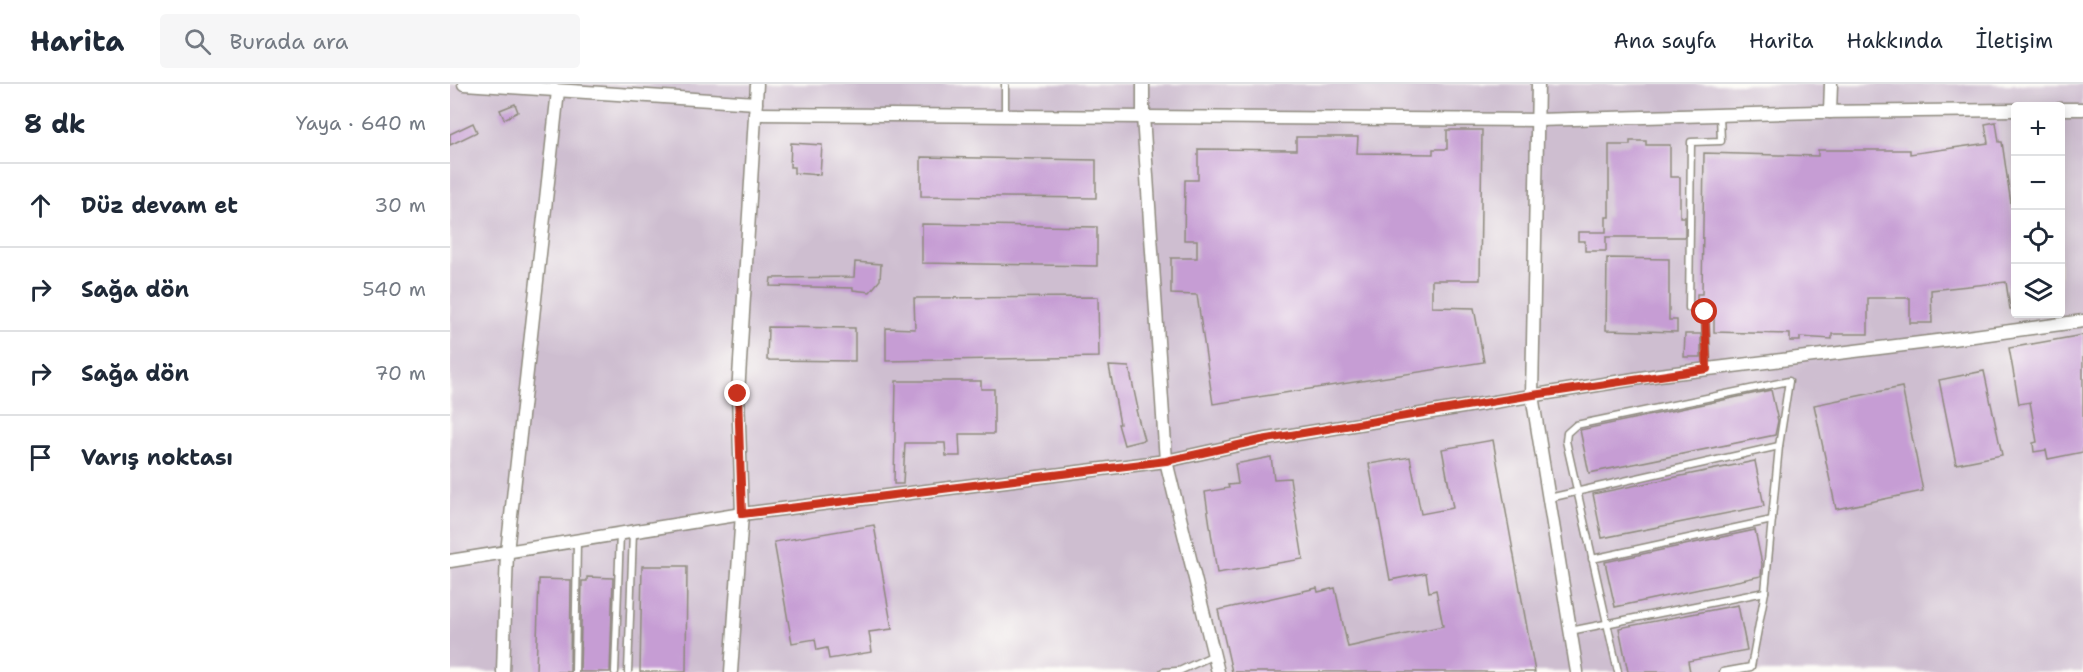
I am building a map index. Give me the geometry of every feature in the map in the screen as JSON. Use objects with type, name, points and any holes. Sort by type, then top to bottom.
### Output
[{"type":"street","points":[[464,84],[755,108],[1005,115],[1537,120],[1830,112],[2011,110]]},
{"type":"street","points":[[732,672],[742,514],[738,394],[757,84]]},
{"type":"street","points":[[1143,84],[1143,116],[1166,461],[1218,672]]},
{"type":"street","points":[[1538,84],[1533,395],[1577,672]]},
{"type":"street","points":[[1830,112],[1831,84]]},
{"type":"street","points":[[503,672],[507,552],[558,91]]},
{"type":"street","points":[[2065,109],[2083,109]]},
{"type":"street","points":[[450,561],[742,514],[1166,461],[1261,440],[1707,369],[2083,321]]},
{"type":"lane","points":[[1005,84],[1005,115]]},
{"type":"lane","points":[[1707,369],[1705,312],[1689,308],[1690,142],[1721,141],[1720,115]]},
{"type":"lane","points":[[1618,672],[1566,441],[1567,433],[1573,427],[1789,381],[1779,446],[1765,592],[1751,667],[1724,672]]},
{"type":"lane","points":[[1548,498],[1779,446]]},
{"type":"lane","points":[[1592,559],[1772,520]]},
{"type":"lane","points":[[628,672],[633,531]]},
{"type":"lane","points":[[615,672],[620,533]]},
{"type":"lane","points":[[575,672],[577,540]]},
{"type":"lane","points":[[1570,631],[1765,592]]},
{"type":"lane","points":[[1163,672],[1177,671],[1214,655]]},
{"type":"shaded area","points":[[450,84],[2083,84],[2083,672],[450,672]]},
{"type":"building","points":[[515,104],[518,112],[504,119],[500,110]]},
{"type":"building","points":[[1996,122],[1999,142],[2002,142],[2011,204],[2011,309],[2006,282],[1931,290],[1932,323],[1910,323],[1910,298],[1868,298],[1868,334],[1832,334],[1832,339],[1800,337],[1800,341],[1790,341],[1790,334],[1714,332],[1714,309],[1697,305],[1697,294],[1702,294],[1704,153],[1818,156],[1818,150],[1910,150],[1910,154],[1988,143],[1985,124]]},
{"type":"building","points":[[473,123],[477,132],[450,145],[450,134]]},
{"type":"building","points":[[1447,130],[1482,130],[1480,280],[1432,280],[1432,307],[1474,308],[1484,362],[1213,404],[1197,295],[1171,294],[1171,258],[1197,258],[1197,240],[1184,240],[1185,180],[1198,180],[1198,149],[1296,150],[1296,137],[1358,137],[1357,153],[1433,154],[1433,149],[1447,149]]},
{"type":"building","points":[[1630,141],[1646,141],[1646,145],[1670,145],[1670,177],[1680,177],[1680,217],[1685,217],[1685,237],[1606,237],[1606,251],[1585,251],[1585,241],[1578,241],[1578,232],[1606,232],[1606,217],[1609,217],[1609,145],[1630,145]]},
{"type":"building","points":[[791,143],[822,145],[820,175],[794,173],[794,167],[790,167]]},
{"type":"building","points":[[921,157],[1096,160],[1096,198],[921,196]]},
{"type":"building","points":[[922,224],[1097,227],[1097,266],[922,263]]},
{"type":"building","points":[[1607,258],[1669,259],[1669,320],[1677,320],[1677,332],[1606,330]]},
{"type":"building","points":[[855,262],[881,264],[880,280],[870,292],[853,290],[853,288],[770,286],[771,278],[854,277]]},
{"type":"building","points":[[1098,297],[1099,357],[886,361],[886,328],[915,329],[914,298]]},
{"type":"building","points":[[768,327],[855,328],[855,361],[767,360]]},
{"type":"building","points":[[1685,334],[1701,334],[1701,357],[1684,357]]},
{"type":"building","points":[[2083,335],[2083,452],[2048,459],[2046,450],[2034,452],[2033,443],[2037,442],[2030,402],[2019,404],[2009,348]]},
{"type":"building","points":[[1109,366],[1129,367],[1144,440],[1124,445],[1118,424],[1120,424]]},
{"type":"building","points":[[1984,371],[2002,455],[1956,464],[1939,380]]},
{"type":"building","points":[[896,381],[981,381],[981,389],[994,389],[994,434],[959,434],[960,456],[946,456],[945,443],[905,443],[903,484],[894,484]]},
{"type":"building","points":[[1902,387],[1923,491],[1836,509],[1814,405]]},
{"type":"building","points":[[1771,390],[1778,421],[1775,435],[1589,473],[1580,430]]},
{"type":"building","points":[[1493,440],[1535,672],[1232,672],[1218,610],[1317,588],[1318,592],[1335,588],[1348,647],[1443,626],[1436,590],[1429,592],[1426,573],[1390,580],[1369,464],[1410,457],[1421,514],[1453,508],[1442,449]]},
{"type":"building","points":[[1271,457],[1274,479],[1290,478],[1303,559],[1217,573],[1205,492],[1238,484],[1235,464]]},
{"type":"building","points":[[1755,461],[1764,506],[1602,538],[1593,494]]},
{"type":"building","points":[[874,525],[892,629],[869,632],[872,652],[829,659],[827,648],[817,650],[815,639],[792,643],[774,542]]},
{"type":"building","points":[[1755,530],[1762,564],[1761,576],[1615,607],[1605,562]]},
{"type":"building","points":[[642,566],[687,566],[686,672],[640,672]]},
{"type":"building","points":[[587,577],[613,578],[610,672],[580,672],[582,581],[587,581]]},
{"type":"building","points":[[539,579],[571,580],[570,672],[536,672]]},
{"type":"building","points":[[1738,605],[1747,650],[1688,661],[1690,672],[1628,672],[1619,628]]},
{"type":"route","points":[[738,394],[742,514],[1166,461],[1261,440],[1707,369],[1705,312]]}]
